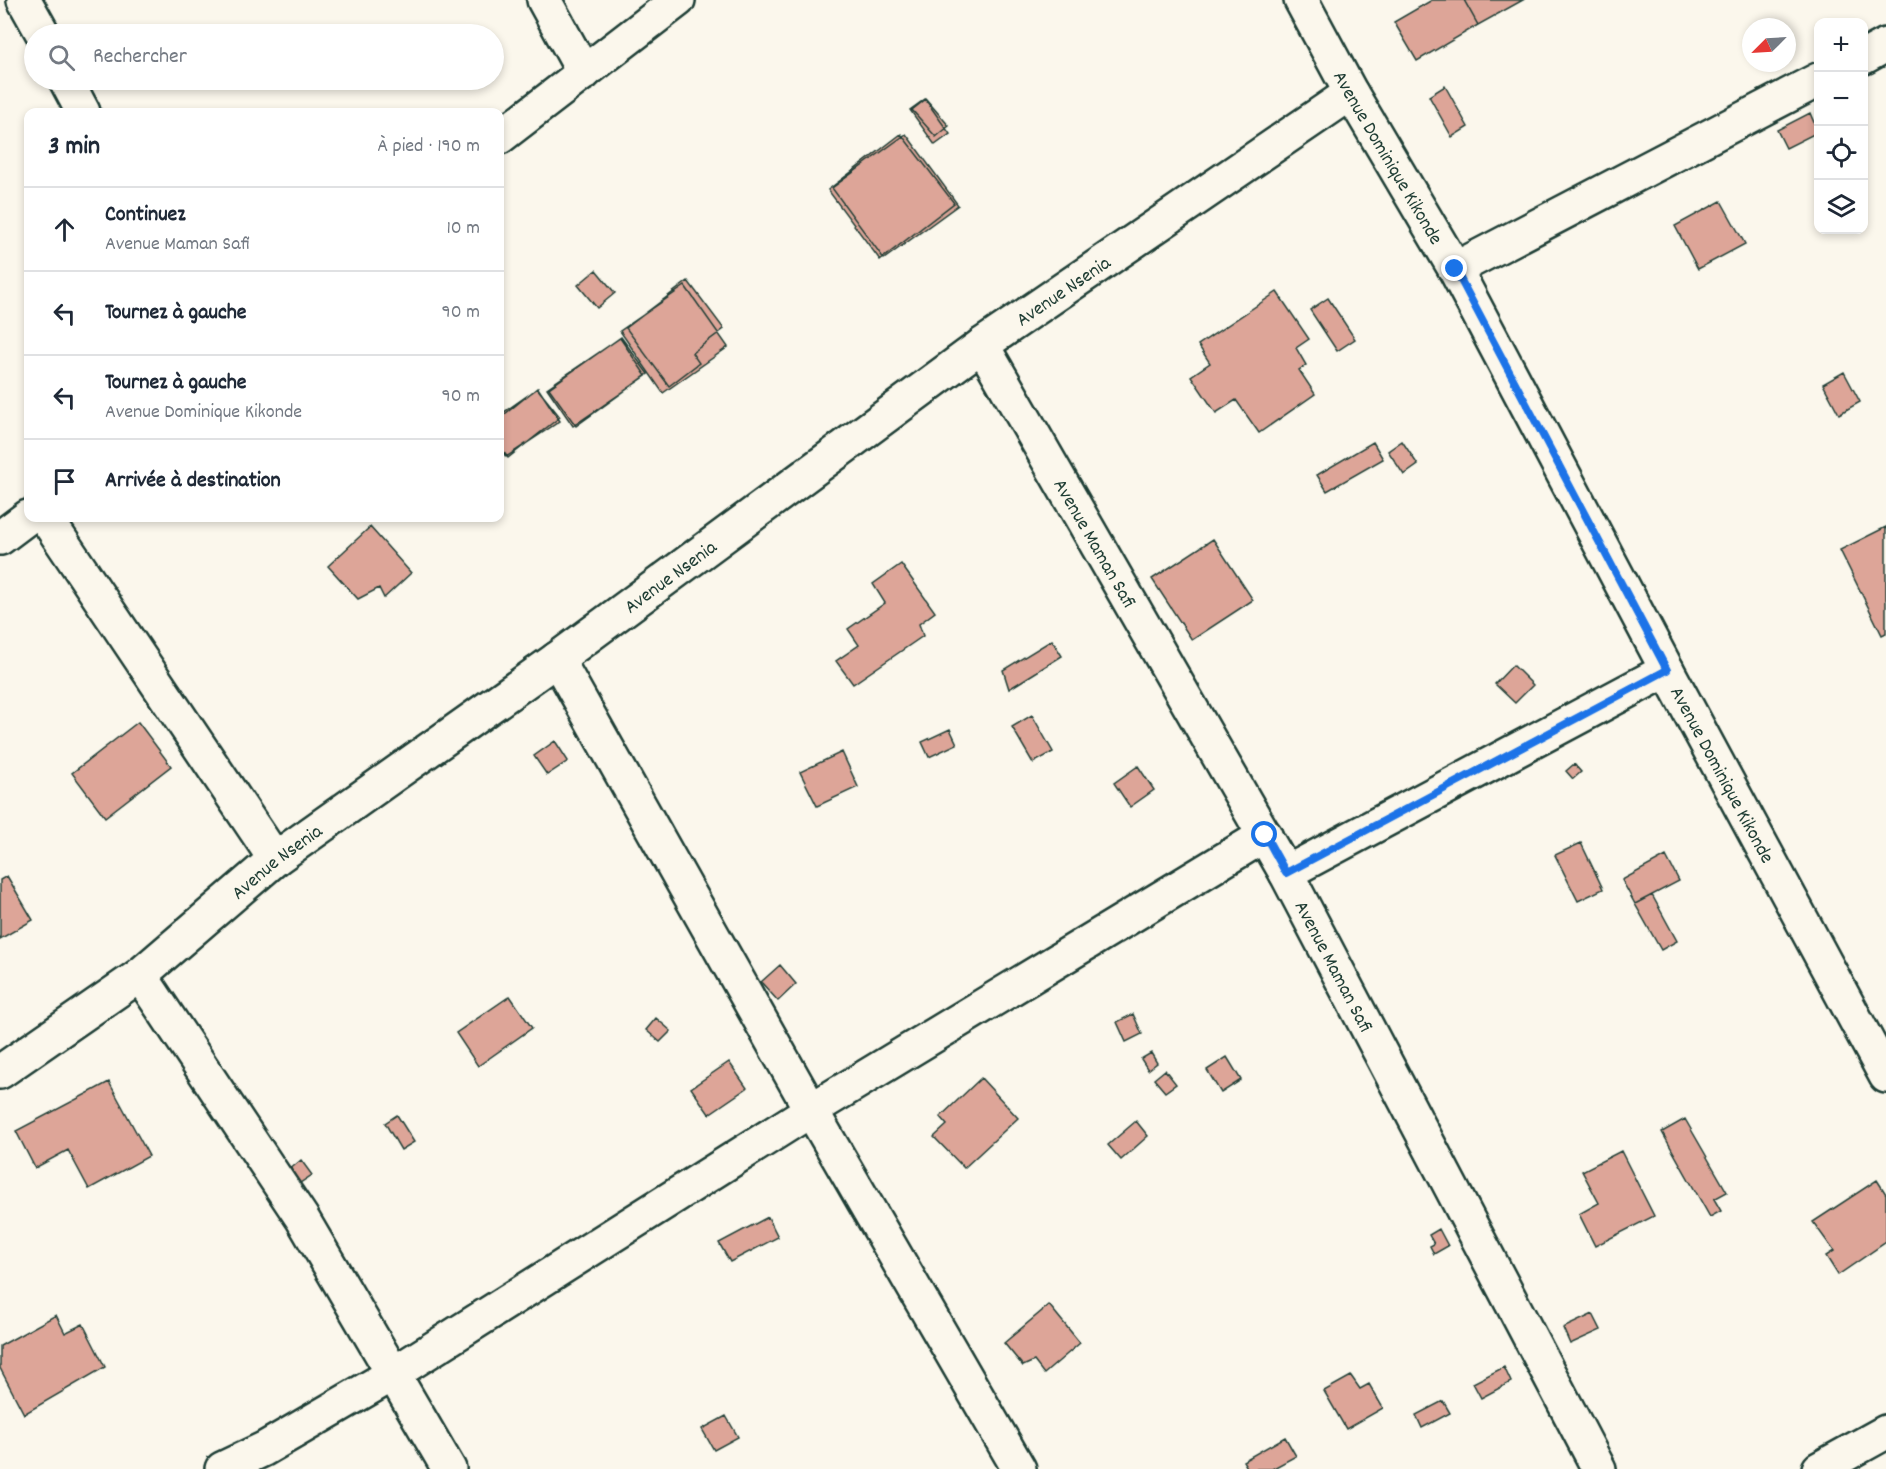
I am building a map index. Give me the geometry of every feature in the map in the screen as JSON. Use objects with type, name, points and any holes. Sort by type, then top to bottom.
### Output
[{"type":"street","points":[[0,12],[15,0]]},
{"type":"street","points":[[24,0],[37,24]]},
{"type":"street","points":[[544,0],[584,73]]},
{"type":"street","points":[[504,134],[678,0]]},
{"type":"street","name":"Avenue Dominique Kikonde","points":[[1301,0],[1351,93],[1455,269],[1667,670],[1886,1076]]},
{"type":"street","points":[[1868,54],[1886,45]]},
{"type":"street","points":[[1455,269],[1814,82]]},
{"type":"street","points":[[71,90],[81,108]]},
{"type":"street","name":"Avenue Nsenia","points":[[0,1072],[140,975],[275,859],[557,659],[982,345],[1351,93]]},
{"type":"street","name":"Avenue Maman Safi","points":[[982,345],[1286,873],[1599,1469]]},
{"type":"street","points":[[0,538],[24,519]]},
{"type":"street","points":[[49,522],[275,859]]},
{"type":"street","points":[[557,659],[811,1110],[1019,1469]]},
{"type":"street","points":[[1286,873],[1667,670]]},
{"type":"street","points":[[222,1469],[264,1449],[393,1374],[811,1110],[1265,835]]},
{"type":"street","points":[[140,975],[302,1218],[448,1469]]},
{"type":"street","points":[[1819,1469],[1886,1432]]},
{"type":"building","points":[[1432,0],[1464,0],[1478,25],[1417,61],[1394,22]]},
{"type":"building","points":[[1464,0],[1523,0],[1478,25]]},
{"type":"building","points":[[1445,86],[1468,127],[1452,137],[1429,96]]},
{"type":"building","points":[[925,99],[950,134],[935,145],[910,110]]},
{"type":"building","points":[[926,99],[949,126],[936,137],[912,110]]},
{"type":"building","points":[[1810,113],[1814,122],[1814,134],[1786,148],[1777,130]]},
{"type":"building","points":[[901,134],[954,203],[880,260],[828,190]]},
{"type":"building","points":[[906,134],[958,205],[884,259],[832,188]]},
{"type":"building","points":[[1721,201],[1745,244],[1698,269],[1675,226]]},
{"type":"building","points":[[596,270],[615,293],[597,308],[578,285]]},
{"type":"building","points":[[688,281],[724,329],[692,353],[699,363],[669,386],[626,328]]},
{"type":"building","points":[[685,286],[728,347],[663,393],[620,331]]},
{"type":"building","points":[[1277,292],[1309,339],[1296,348],[1306,365],[1299,370],[1315,394],[1259,433],[1236,400],[1216,413],[1191,376],[1210,363],[1198,345]]},
{"type":"building","points":[[1328,298],[1355,339],[1337,351],[1310,310]]},
{"type":"building","points":[[621,337],[648,374],[576,426],[549,388]]},
{"type":"building","points":[[620,338],[646,376],[573,426],[547,388]]},
{"type":"building","points":[[1844,372],[1860,402],[1839,414],[1823,384]]},
{"type":"building","points":[[537,388],[560,417],[508,458],[504,452],[504,415]]},
{"type":"building","points":[[538,388],[560,421],[506,457],[504,454],[504,412]]},
{"type":"building","points":[[1402,441],[1418,465],[1404,475],[1388,451]]},
{"type":"building","points":[[1373,442],[1383,459],[1327,491],[1317,475]]},
{"type":"building","points":[[370,527],[411,573],[384,598],[379,588],[358,599],[328,566]]},
{"type":"building","points":[[1886,527],[1886,633],[1882,635],[1840,550]]},
{"type":"building","points":[[1213,539],[1253,600],[1192,640],[1152,579]]},
{"type":"building","points":[[901,564],[935,612],[919,624],[923,636],[853,684],[836,661],[859,645],[848,629],[885,603],[873,584]]},
{"type":"building","points":[[1052,640],[1062,656],[1009,689],[1003,670]]},
{"type":"building","points":[[1513,665],[1533,685],[1515,703],[1495,684]]},
{"type":"building","points":[[1032,715],[1053,752],[1033,763],[1012,727]]},
{"type":"building","points":[[138,722],[171,766],[105,817],[72,773]]},
{"type":"building","points":[[950,729],[957,744],[929,757],[922,742]]},
{"type":"building","points":[[555,741],[568,761],[547,775],[534,756]]},
{"type":"building","points":[[842,752],[858,787],[817,806],[800,772]]},
{"type":"building","points":[[1574,764],[1581,772],[1573,779],[1566,771]]},
{"type":"building","points":[[1138,766],[1154,790],[1130,807],[1114,783]]},
{"type":"building","points":[[1581,843],[1603,889],[1578,901],[1555,855]]},
{"type":"building","points":[[1666,856],[1679,881],[1635,904],[1622,880]]},
{"type":"building","points":[[7,876],[33,920],[0,939],[0,880]]},
{"type":"building","points":[[1652,895],[1677,941],[1661,950],[1635,904]]},
{"type":"building","points":[[780,965],[796,984],[778,1001],[761,982]]},
{"type":"building","points":[[510,996],[532,1028],[478,1066],[456,1033]]},
{"type":"building","points":[[1133,1014],[1142,1034],[1126,1042],[1117,1022]]},
{"type":"building","points":[[656,1018],[671,1031],[660,1042],[646,1030]]},
{"type":"building","points":[[1151,1053],[1157,1063],[1148,1070],[1141,1059]]},
{"type":"building","points":[[1227,1057],[1241,1080],[1221,1093],[1207,1070]]},
{"type":"building","points":[[729,1062],[747,1088],[709,1114],[691,1088]]},
{"type":"building","points":[[1165,1070],[1176,1084],[1165,1092],[1154,1079]]},
{"type":"building","points":[[981,1078],[1018,1118],[964,1168],[934,1137],[947,1125],[940,1117]]},
{"type":"building","points":[[109,1082],[149,1156],[89,1189],[68,1150],[35,1168],[16,1131]]},
{"type":"building","points":[[397,1115],[414,1142],[401,1150],[385,1123]]},
{"type":"building","points":[[1685,1119],[1727,1192],[1714,1199],[1721,1211],[1710,1217],[1662,1132]]},
{"type":"building","points":[[1136,1121],[1148,1136],[1121,1160],[1108,1145]]},
{"type":"building","points":[[1621,1151],[1654,1216],[1595,1246],[1579,1214],[1599,1203],[1582,1171]]},
{"type":"building","points":[[301,1160],[312,1175],[300,1183],[289,1170]]},
{"type":"building","points":[[1877,1180],[1886,1194],[1886,1242],[1838,1275],[1826,1256],[1834,1251],[1813,1222]]},
{"type":"building","points":[[768,1217],[778,1237],[730,1262],[719,1243]]},
{"type":"building","points":[[1439,1229],[1448,1246],[1434,1254],[1430,1246],[1434,1244],[1429,1235]]},
{"type":"building","points":[[1049,1305],[1080,1343],[1044,1374],[1034,1361],[1023,1366],[1004,1343]]},
{"type":"building","points":[[1593,1314],[1601,1330],[1570,1344],[1563,1328]]},
{"type":"building","points":[[56,1315],[65,1333],[83,1324],[105,1367],[24,1414],[0,1368],[0,1346]]},
{"type":"building","points":[[1504,1367],[1511,1382],[1481,1398],[1473,1383]]},
{"type":"building","points":[[1351,1376],[1360,1389],[1369,1384],[1383,1408],[1346,1429],[1324,1391]]},
{"type":"building","points":[[1443,1401],[1450,1413],[1422,1428],[1416,1415]]},
{"type":"building","points":[[726,1416],[738,1437],[714,1450],[702,1429]]},
{"type":"building","points":[[1285,1437],[1296,1456],[1272,1469],[1248,1469],[1243,1461]]},
{"type":"route","points":[[1265,835],[1286,873],[1667,670],[1455,269]]}]
